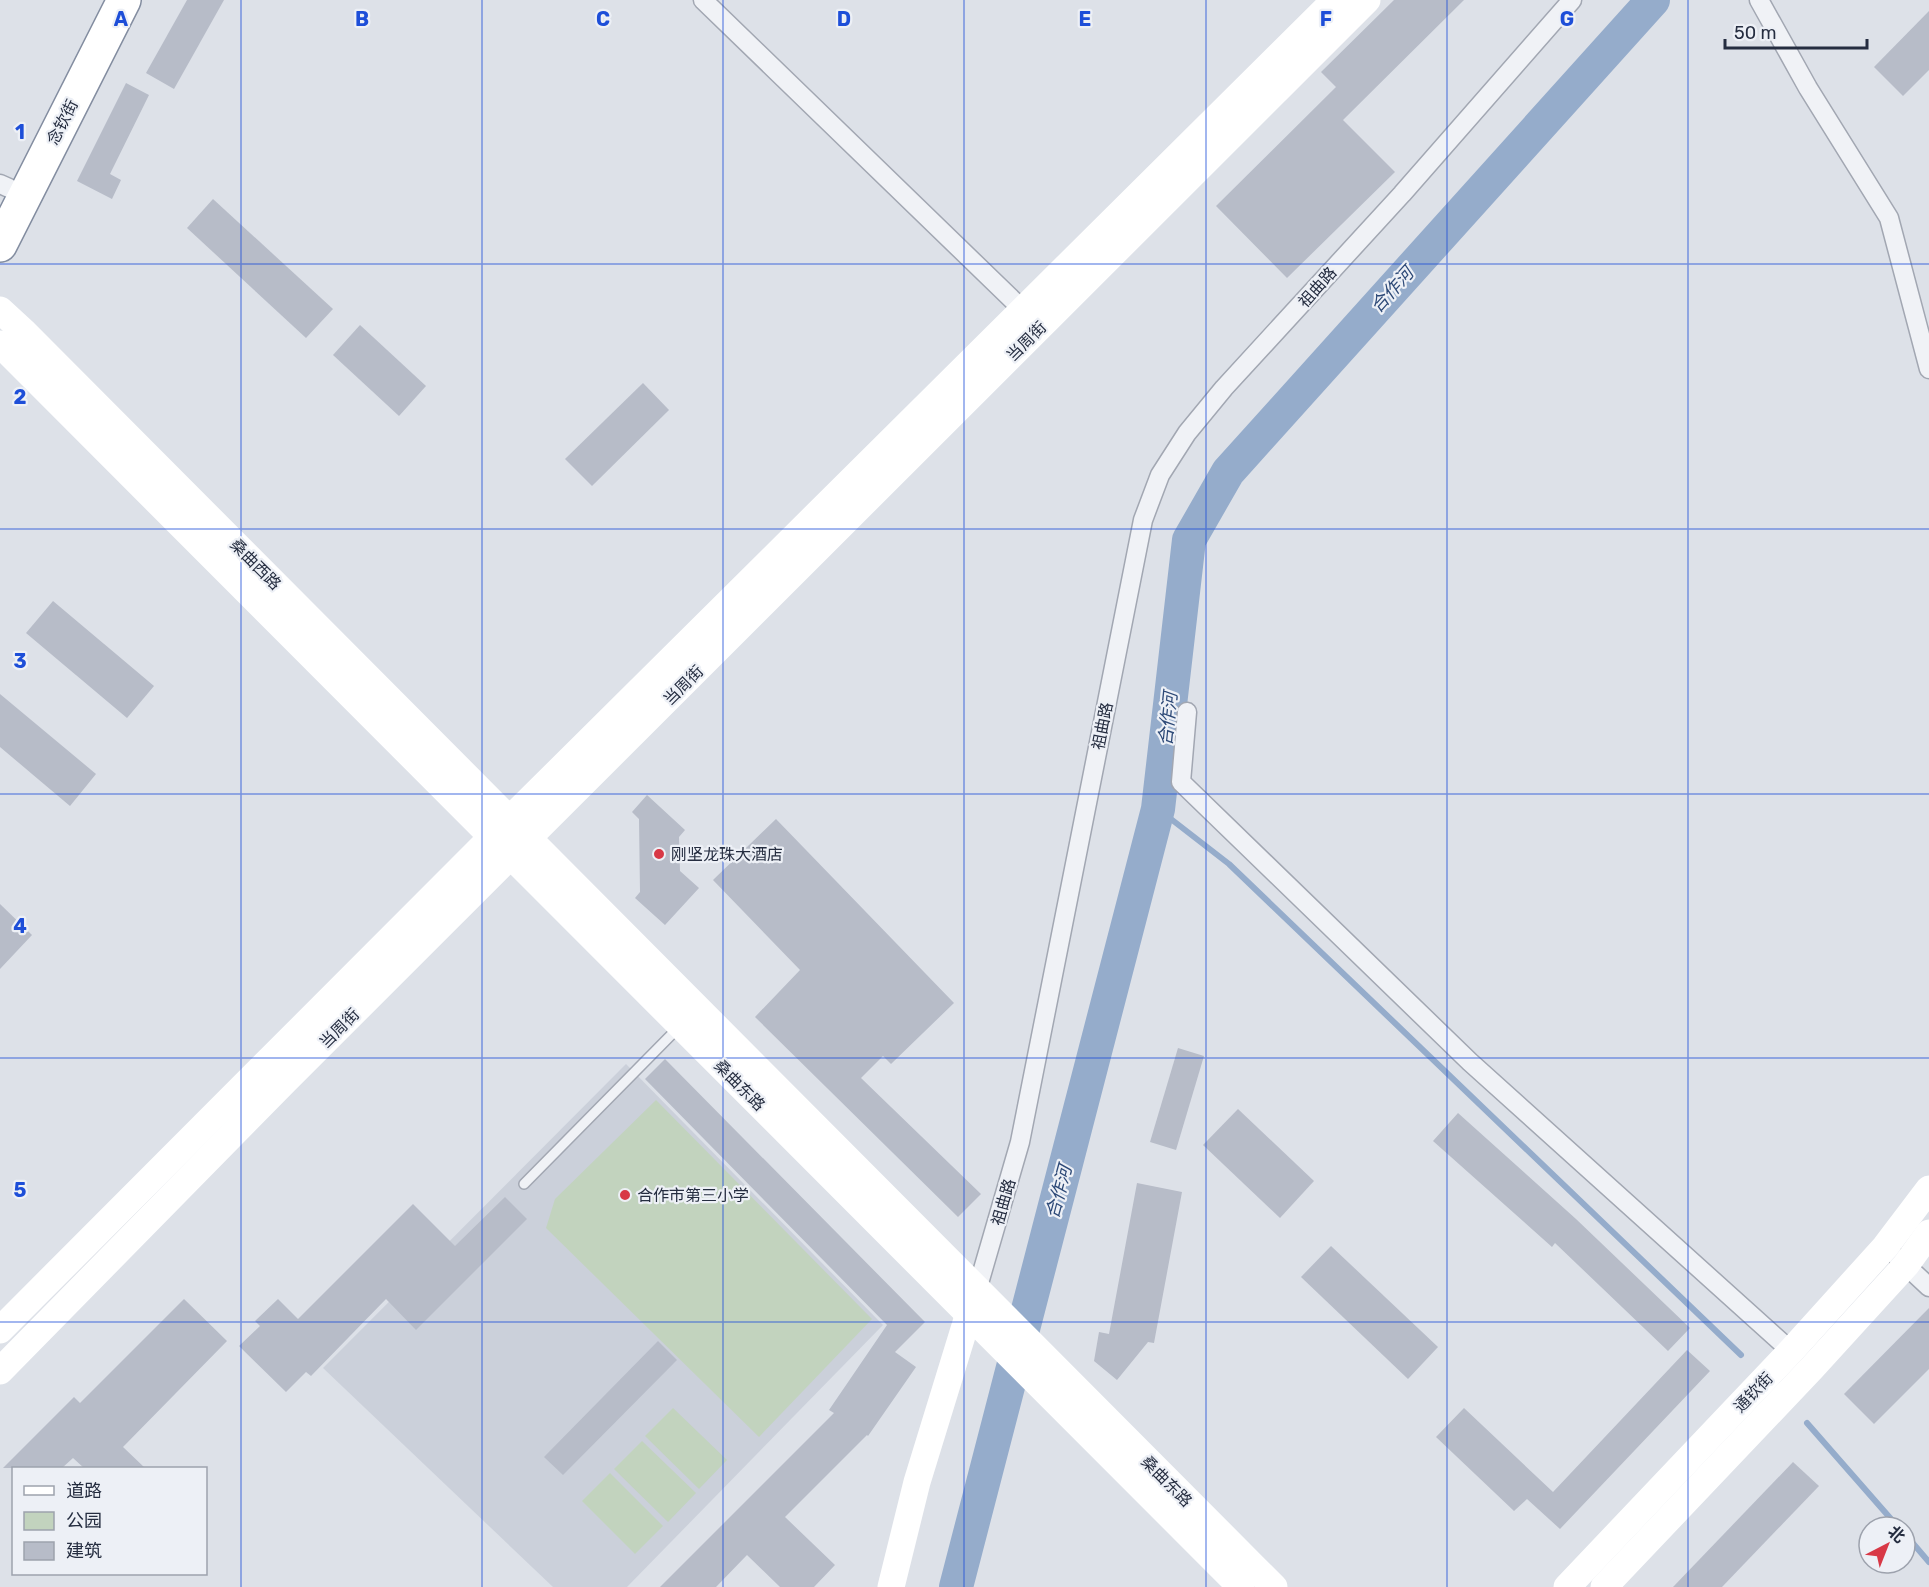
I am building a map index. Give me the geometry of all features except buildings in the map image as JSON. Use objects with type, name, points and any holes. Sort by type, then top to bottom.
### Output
[{"type":"highway","name":"念钦街","points":[[3,192],[102,0]]},
{"type":"highway","name":"念钦街","points":[[0,245],[124,0]]},
{"type":"main road","name":"当周街","points":[[0,1330],[501,828],[1335,0]]},
{"type":"main road","name":"当周街","points":[[0,1371],[294,1072],[1367,0]]},
{"type":"main road","name":"桑曲西路","points":[[0,310],[26,333],[501,828]]},
{"type":"main road","name":"桑曲西路","points":[[0,344],[501,828]]},
{"type":"main road","name":"桑曲东路","points":[[501,828],[681,1026],[982,1311]]},
{"type":"main road","name":"桑曲东路","points":[[520,848],[982,1311]]},
{"type":"main road","name":"通钦街","points":[[1567,1587],[1791,1351],[1885,1246],[1929,1189]]},
{"type":"main road","points":[[1604,1587],[1812,1368],[1906,1265],[1929,1233]]},
{"type":"main road","points":[[982,1311],[1057,1386]]},
{"type":"main road","name":"祖曲路","points":[[891,1587],[917,1482],[982,1311]]},
{"type":"main road","name":"桑曲东路","points":[[1057,1386],[1241,1587]]},
{"type":"main road","name":"桑曲东路","points":[[1057,1386],[1274,1587]]},
{"type":"street","points":[[703,0],[1022,309]]},
{"type":"street","name":"祖曲路","points":[[982,1311],[1020,1142],[1143,520],[1160,475],[1187,433],[1224,388],[1410,185],[1572,0]]},
{"type":"street","points":[[1759,0],[1808,88],[1889,218],[1929,369]]},
{"type":"street","points":[[1187,712],[1181,782],[1470,1062],[1791,1351]]},
{"type":"street","points":[[1885,1246],[1929,1287]]},
{"type":"lane","points":[[524,1184],[681,1026]]},
{"type":"shaded area","name":"合作市第三小学","points":[[626,1064],[883,1325],[627,1587],[553,1587],[323,1368]]},
{"type":"green space","points":[[656,1100],[872,1319],[759,1437],[546,1228],[555,1199]]},
{"type":"green space","points":[[673,1408],[727,1460],[699,1489],[645,1436]]},
{"type":"green space","points":[[642,1441],[696,1493],[668,1522],[614,1469]]},
{"type":"green space","points":[[610,1473],[663,1526],[635,1554],[582,1501]]},
{"type":"waterway","name":"合作河","points":[[956,1587],[1158,809],[1189,540],[1228,472],[1653,0]]},
{"type":"waterway","points":[[1158,809],[1229,864],[1741,1355]]},
{"type":"waterway","points":[[1807,1423],[1888,1515]]},
{"type":"waterway","points":[[1917,1548],[1929,1562]]},
{"type":"place","name":"刚坚龙珠大酒店","points":[[659,854]]},
{"type":"place","name":"合作市第三小学","points":[[625,1195]]}]
